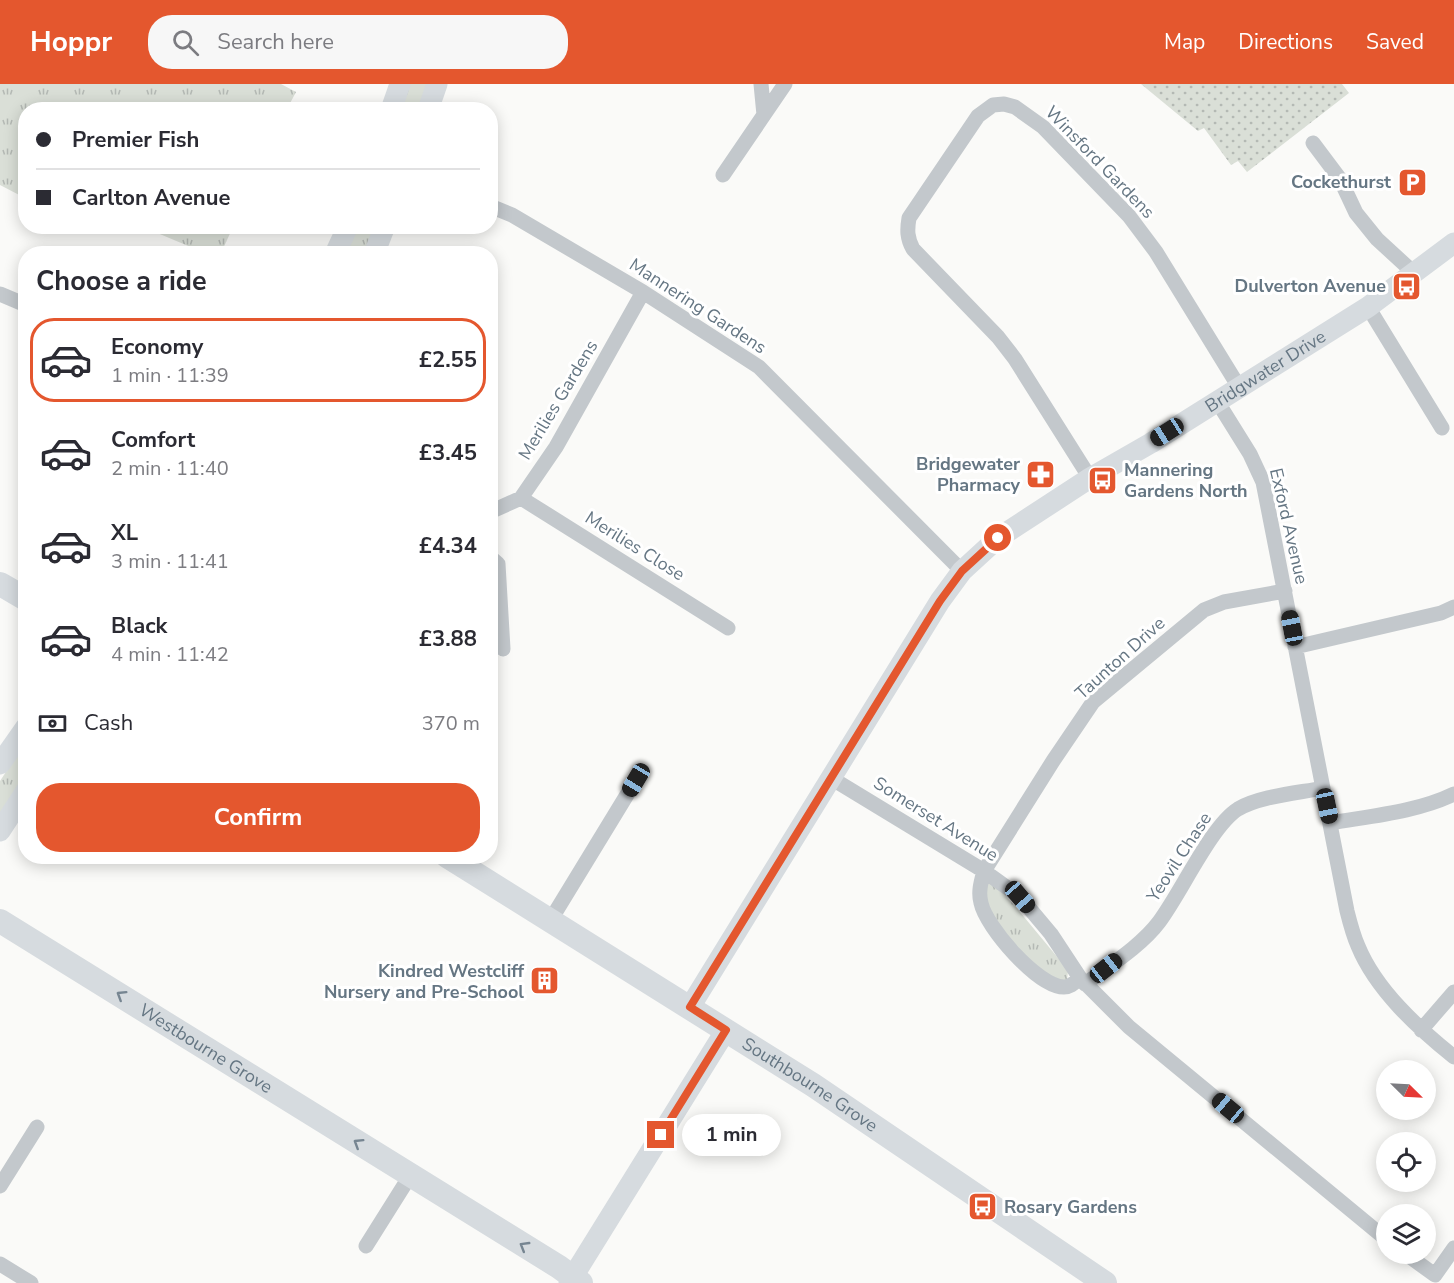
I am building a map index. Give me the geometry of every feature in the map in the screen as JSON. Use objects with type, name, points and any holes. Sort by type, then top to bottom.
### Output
[{"type":"main road","points":[[0,584],[18,594]]},
{"type":"main road","name":"Southbourne Grove","points":[[460,864],[813,1085],[1105,1283]]},
{"type":"main road","name":"Westbourne Grove","points":[[0,921],[410,1176],[574,1281]]},
{"type":"street","points":[[394,102],[400,84]]},
{"type":"street","points":[[431,102],[437,84]]},
{"type":"street","points":[[761,84],[764,115]]},
{"type":"street","points":[[723,175],[785,84]]},
{"type":"street","name":"Winsford Gardens","points":[[1090,478],[1015,359],[998,337],[913,249],[908,240],[909,218],[978,116],[986,108],[1004,104],[1015,107],[1043,127],[1129,216],[1156,252],[1239,387]]},
{"type":"street","points":[[1313,143],[1340,179],[1356,213],[1377,240],[1414,273]]},
{"type":"street","name":"Mannering Gardens","points":[[498,209],[512,215],[643,292],[759,367],[962,571]]},
{"type":"street","name":"Bridgwater Drive","points":[[690,1007],[940,601],[962,571],[998,538],[1090,478],[1368,307],[1454,243]]},
{"type":"street","name":"Merilies Gardens","points":[[521,498],[556,447],[643,292]]},
{"type":"street","points":[[0,294],[18,302]]},
{"type":"street","points":[[1368,307],[1442,428]]},
{"type":"street","name":"Exford Avenue","points":[[1216,401],[1250,454],[1263,482],[1347,911],[1358,948],[1378,982],[1421,1030],[1454,1057]]},
{"type":"street","points":[[498,508],[521,498]]},
{"type":"street","name":"Merilies Close","points":[[521,498],[728,628]]},
{"type":"street","name":"Taunton Drive","points":[[984,871],[1053,760],[1093,702],[1204,610],[1224,602],[1285,591]]},
{"type":"street","points":[[1295,647],[1442,613],[1454,607]]},
{"type":"street","points":[[498,627],[503,649]]},
{"type":"street","points":[[0,764],[18,738]]},
{"type":"street","name":"Somerset Avenue","points":[[831,778],[984,871],[1020,897],[1051,934],[1083,981],[1129,1027],[1376,1231]]},
{"type":"street","points":[[550,921],[636,780]]},
{"type":"street","name":"Yeovil Chase","points":[[1083,981],[1135,945],[1158,924],[1220,825],[1237,810],[1252,803],[1323,788]]},
{"type":"street","points":[[1331,823],[1413,808],[1454,794]]},
{"type":"street","points":[[4,823],[18,803]]},
{"type":"street","points":[[984,871],[979,888],[981,904],[997,933],[1020,960],[1054,985],[1063,987],[1083,981]]},
{"type":"street","points":[[1421,1030],[1454,992]]},
{"type":"street","points":[[574,1281],[726,1030]]},
{"type":"street","points":[[0,1186],[37,1127]]},
{"type":"street","points":[[366,1246],[410,1176]]},
{"type":"street","points":[[1420,1264],[1435,1275],[1454,1248]]},
{"type":"street","points":[[0,1264],[31,1283]]},
{"type":"green space","points":[[0,84],[281,84],[296,92],[291,102],[18,102],[18,194],[0,185]]},
{"type":"green space","points":[[407,84],[428,84],[422,102],[401,102]]},
{"type":"green space","points":[[1141,84],[1342,84],[1349,93],[1247,172],[1238,161],[1231,165],[1204,128],[1198,131]]},
{"type":"green space","points":[[160,234],[229,234],[224,246],[188,246]]},
{"type":"green space","points":[[351,234],[375,234],[369,246],[346,246]]},
{"type":"green space","points":[[18,754],[18,789],[0,816],[0,781]]},
{"type":"green space","points":[[993,883],[1068,970],[1067,981],[1056,981],[1022,955],[991,915],[983,889],[987,884]]},
{"type":"place","name":"Cockethurst","points":[[1412,182]]},
{"type":"place","name":"Dulverton Avenue","points":[[1407,286]]},
{"type":"place","name":"Bridgewater Pharmacy","points":[[1041,474]]},
{"type":"place","name":"Mannering Gardens North","points":[[1103,480]]},
{"type":"place","name":"Kindred Westcliff Nursery and Pre-School","points":[[545,981]]},
{"type":"place","name":"Rosary Gardens","points":[[983,1207]]},
{"type":"route","points":[[661,1135],[726,1030],[690,1007],[940,601],[962,571],[998,538]]}]
